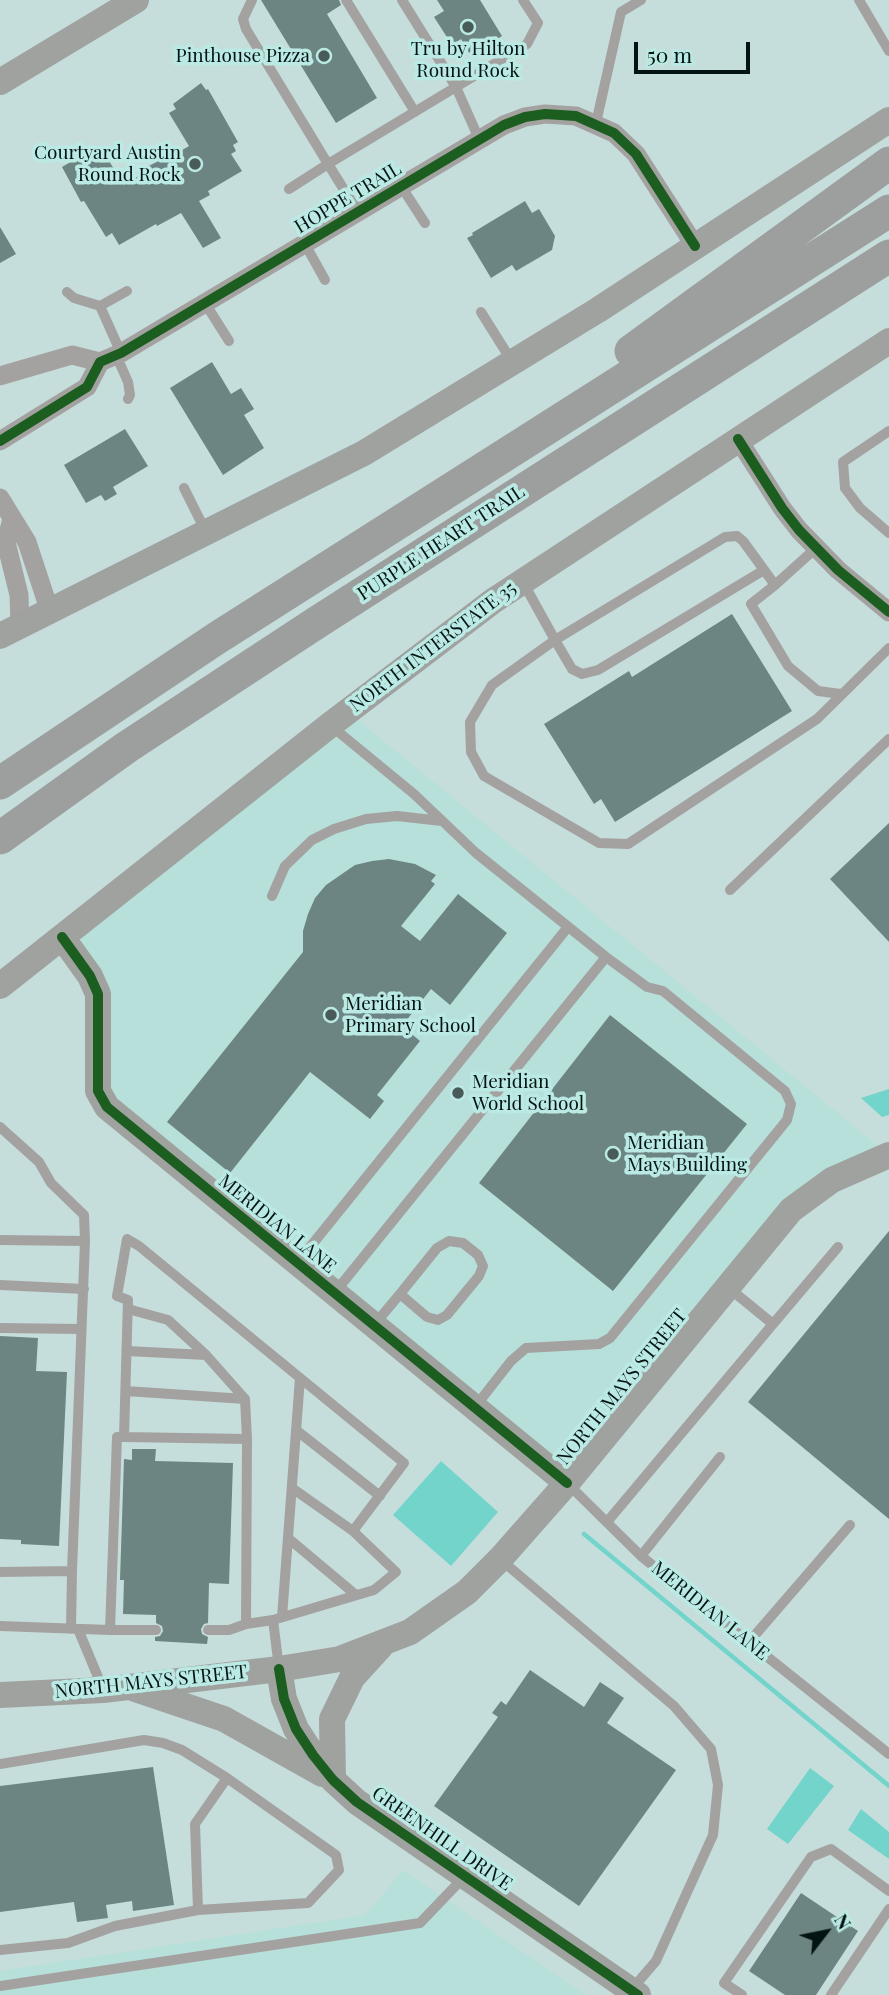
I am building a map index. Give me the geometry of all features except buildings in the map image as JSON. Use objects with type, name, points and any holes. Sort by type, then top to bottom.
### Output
[{"type":"highway","points":[[275,603],[443,481],[687,312],[889,163]]},
{"type":"highway","name":"PURPLE HEART TRAIL","points":[[0,783],[217,638],[889,211]]},
{"type":"highway","name":"PURPLE HEART TRAIL","points":[[0,838],[127,747],[316,623],[889,256]]},
{"type":"main road","points":[[0,82],[123,3]]},
{"type":"main road","points":[[10,631],[364,453],[513,364],[889,120]]},
{"type":"main road","name":"NORTH INTERSTATE 35","points":[[0,986],[330,725],[522,581],[889,341]]},
{"type":"main road","name":"MERIDIAN LANE","points":[[72,929],[77,959],[90,976],[97,994],[99,1091],[107,1107],[567,1483]]},
{"type":"main road","name":"NORTH MAYS STREET","points":[[0,1695],[115,1688],[279,1669],[340,1659],[410,1632],[467,1592],[500,1559],[567,1483],[774,1229],[811,1194],[854,1168],[889,1155]]},
{"type":"main road","points":[[546,1504],[546,1483],[540,1459],[566,1464],[586,1460]]},
{"type":"main road","points":[[333,1780],[332,1719],[352,1678],[384,1642]]},
{"type":"main road","name":"GREENHILL DRIVE","points":[[279,1669],[284,1699],[296,1728],[333,1780],[357,1801],[632,1993]]},
{"type":"main road","points":[[115,1688],[224,1718],[333,1780]]},
{"type":"street","name":"HOPPE TRAIL","points":[[0,441],[87,387],[112,357],[479,139],[525,117],[545,114],[576,116],[614,133],[629,146],[695,246]]},
{"type":"street","points":[[0,376],[72,355],[112,357]]},
{"type":"street","points":[[738,439],[782,508],[816,548],[889,612]]},
{"type":"street","points":[[0,498],[27,542],[50,612]]},
{"type":"street","points":[[10,631],[19,595],[6,541],[12,519]]},
{"type":"lane","points":[[252,0],[243,19],[246,29],[358,212]]},
{"type":"lane","points":[[346,0],[415,112]]},
{"type":"lane","points":[[402,0],[456,87],[479,139]]},
{"type":"lane","points":[[289,189],[527,44],[537,23],[523,0]]},
{"type":"lane","points":[[596,123],[621,12],[641,0]]},
{"type":"lane","points":[[859,0],[889,51]]},
{"type":"lane","points":[[401,186],[425,223]]},
{"type":"lane","points":[[305,244],[325,280]]},
{"type":"lane","points":[[67,292],[74,298],[100,306],[127,291]]},
{"type":"lane","points":[[205,303],[229,341]]},
{"type":"lane","points":[[100,306],[112,357],[128,382],[128,399]]},
{"type":"lane","points":[[481,312],[513,364]]},
{"type":"lane","points":[[889,431],[842,462],[845,488],[860,509],[889,533]]},
{"type":"lane","points":[[184,488],[206,532]]},
{"type":"lane","points":[[775,585],[737,536],[724,537],[555,640],[492,685],[470,722],[471,752],[484,776],[599,843],[628,844],[817,719],[889,648]]},
{"type":"lane","points":[[816,548],[751,604],[788,666],[818,691],[841,694]]},
{"type":"lane","points":[[522,581],[572,669],[582,674],[598,670],[764,570]]},
{"type":"lane","points":[[330,725],[414,794],[476,853],[606,957],[647,987],[663,991],[785,1091],[791,1104],[787,1120],[610,1338],[599,1344],[526,1348],[511,1361],[475,1408]]},
{"type":"lane","points":[[730,890],[889,739]]},
{"type":"lane","points":[[272,896],[285,866],[312,840],[334,829],[366,819],[397,816],[442,821]]},
{"type":"lane","points":[[298,1263],[568,927]]},
{"type":"lane","points":[[334,1293],[606,957]]},
{"type":"lane","points":[[0,1127],[39,1162],[51,1183],[84,1215],[84,1289],[72,1571],[75,1629],[115,1688]]},
{"type":"lane","points":[[124,1437],[128,1300],[117,1296],[127,1239],[139,1246],[404,1463],[353,1531]]},
{"type":"lane","points":[[0,1240],[85,1241]]},
{"type":"lane","points":[[374,1326],[437,1248],[449,1241],[463,1243],[478,1255],[483,1266],[479,1276],[447,1315],[438,1320],[427,1317],[400,1294]]},
{"type":"lane","points":[[607,1522],[838,1247]]},
{"type":"lane","points":[[0,1285],[84,1289]]},
{"type":"lane","points":[[727,1286],[773,1324]]},
{"type":"lane","points":[[128,1309],[168,1320],[206,1355],[245,1398],[246,1623]]},
{"type":"lane","points":[[0,1328],[81,1329]]},
{"type":"lane","points":[[127,1351],[206,1355]]},
{"type":"lane","points":[[279,1669],[277,1618],[288,1538],[300,1378]]},
{"type":"lane","points":[[126,1391],[245,1398]]},
{"type":"lane","points":[[296,1430],[380,1496]]},
{"type":"lane","points":[[110,1630],[117,1437],[247,1439]]},
{"type":"lane","points":[[641,1556],[720,1457]]},
{"type":"lane","name":"MERIDIAN LANE","points":[[567,1483],[641,1556],[889,1754]]},
{"type":"lane","points":[[208,1630],[229,1630],[246,1623],[277,1618],[374,1590],[396,1572],[353,1531],[292,1488]]},
{"type":"lane","points":[[749,1642],[850,1525]]},
{"type":"lane","points":[[288,1538],[356,1595]]},
{"type":"lane","points":[[500,1559],[674,1706],[711,1749],[718,1785],[713,1835],[656,1961],[632,1993]]},
{"type":"lane","points":[[0,1572],[72,1571]]},
{"type":"lane","points":[[0,1626],[156,1630]]},
{"type":"lane","points":[[0,1764],[144,1740],[163,1743],[183,1750],[336,1855],[339,1870],[308,1903],[198,1910],[115,1926],[68,1943],[0,1950]]},
{"type":"lane","points":[[198,1910],[195,1824],[227,1779]]},
{"type":"lane","points":[[742,1995],[724,1983],[811,1857],[831,1849],[889,1891]]},
{"type":"lane","points":[[0,1986],[420,1923],[465,1876]]},
{"type":"lane","points":[[831,1995],[889,1909]]},
{"type":"shaded area","name":"Meridian World School","points":[[353,716],[883,1150],[843,1165],[562,1475],[112,1107],[102,1003],[70,941]]},
{"type":"shaded area","points":[[403,1870],[586,1995],[0,1995],[0,1971],[365,1915]]},
{"type":"water","points":[[889,1089],[889,1115],[882,1117],[861,1098]]},
{"type":"water","points":[[441,1461],[498,1512],[451,1566],[393,1515]]},
{"type":"water","points":[[810,1768],[834,1786],[788,1844],[767,1829]]},
{"type":"water","points":[[861,1809],[889,1832],[889,1859],[848,1830]]},
{"type":"waterway","points":[[584,1534],[889,1786]]},
{"type":"cycle path","points":[[0,441],[87,387],[100,362],[121,353],[504,125],[525,117],[545,114],[576,116],[614,133],[636,154],[695,246]]},
{"type":"cycle path","points":[[738,439],[799,530],[838,570],[889,612]]},
{"type":"cycle path","points":[[62,937],[90,976],[98,994],[98,1091],[107,1107],[567,1483]]},
{"type":"cycle path","points":[[279,1669],[284,1699],[296,1729],[333,1780],[357,1802],[638,1995]]},
{"type":"place","name":"Tru by Hilton Round Rock","points":[[468,27]]},
{"type":"place","name":"Pinthouse Pizza","points":[[324,56]]},
{"type":"place","name":"Courtyard Austin Round Rock","points":[[195,164]]},
{"type":"place","name":"Meridian Primary School","points":[[331,1015]]},
{"type":"place","name":"Meridian World School","points":[[458,1093]]},
{"type":"place","name":"Meridian Mays Building","points":[[613,1154]]}]
